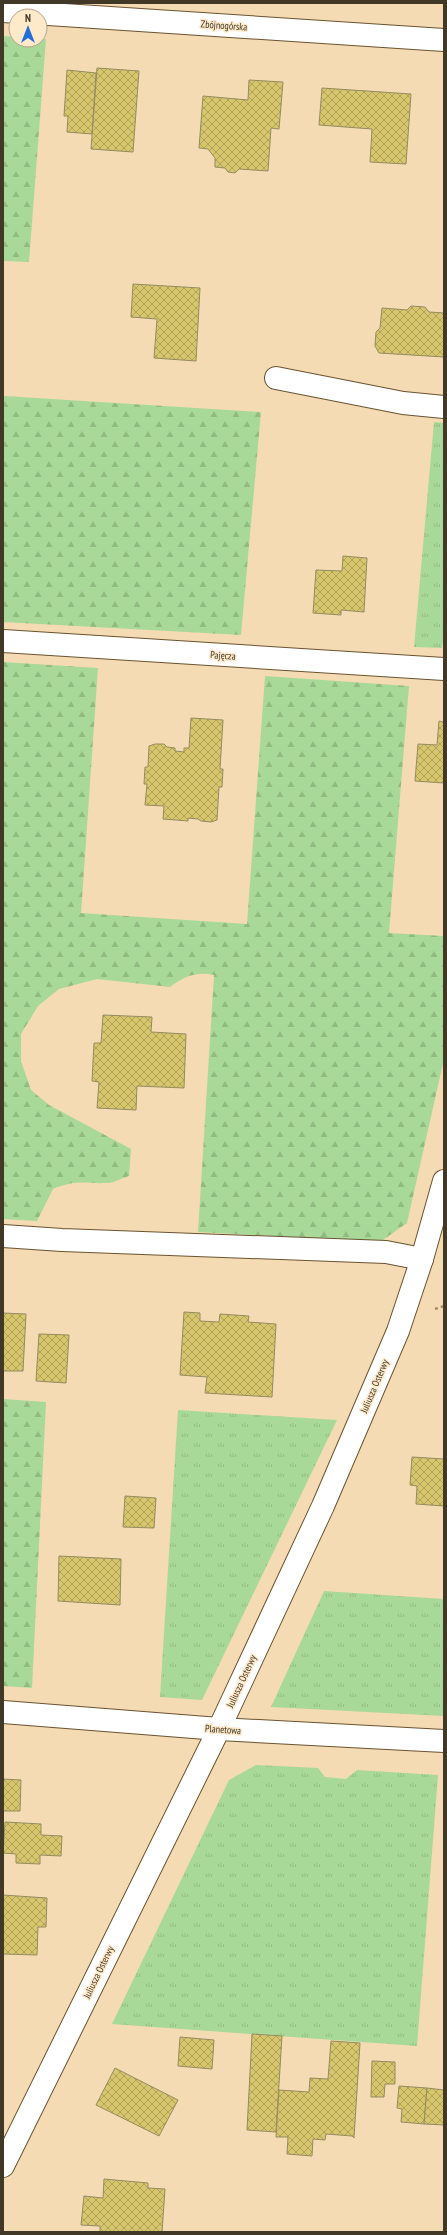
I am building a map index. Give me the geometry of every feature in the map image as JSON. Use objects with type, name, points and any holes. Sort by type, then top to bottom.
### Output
[{"type":"street","name":"Zbójnogórska","points":[[3,11],[444,40]]},
{"type":"street","points":[[276,378],[403,403],[444,407]]},
{"type":"street","name":"Pajęcza","points":[[3,641],[444,669]]},
{"type":"street","name":"Juliusza Osterwy","points":[[3,2166],[219,1728],[323,1506],[398,1331],[422,1258],[444,1181]]},
{"type":"street","points":[[3,1236],[62,1240],[386,1252],[422,1258]]},
{"type":"street","name":"Planetowa","points":[[3,1712],[219,1728],[444,1741]]},
{"type":"green space","points":[[3,36],[8,36],[8,48],[45,48],[29,262],[3,261]]},
{"type":"green space","points":[[4,396],[261,412],[241,635],[3,622]]},
{"type":"green space","points":[[434,422],[444,423],[444,633],[442,648],[414,647]]},
{"type":"green space","points":[[3,662],[98,668],[81,913],[247,924],[265,676],[409,686],[389,933],[444,936],[444,1059],[407,1223],[380,1242],[198,1232],[214,975],[208,974],[191,975],[170,987],[97,979],[59,989],[38,1006],[21,1034],[21,1061],[31,1090],[49,1105],[131,1149],[129,1176],[110,1183],[75,1183],[53,1189],[37,1221],[3,1219]]},
{"type":"green space","points":[[3,1399],[46,1402],[32,1688],[3,1686]]},
{"type":"green space","points":[[178,1410],[337,1420],[202,1700],[160,1697]]},
{"type":"green space","points":[[324,1591],[444,1599],[444,1716],[271,1707]]},
{"type":"green space","points":[[256,1765],[318,1768],[325,1777],[346,1779],[357,1770],[438,1775],[417,2046],[112,2024],[229,1780]]},
{"type":"building","points":[[97,68],[139,71],[133,152],[91,149]]},
{"type":"building","points":[[67,70],[96,73],[92,134],[67,132],[68,116],[64,116]]},
{"type":"building","points":[[249,80],[283,82],[279,129],[271,128],[268,171],[239,169],[235,173],[228,172],[225,168],[215,167],[215,158],[208,149],[199,148],[203,96],[248,100]]},
{"type":"building","points":[[322,88],[411,94],[406,164],[370,162],[372,129],[319,125]]},
{"type":"building","points":[[133,284],[200,288],[196,361],[154,358],[157,319],[131,317]]},
{"type":"building","points":[[411,306],[425,307],[429,312],[444,313],[444,357],[379,353],[375,346],[376,332],[380,328],[382,308],[407,310]]},
{"type":"building","points":[[343,556],[367,558],[364,612],[341,610],[341,615],[313,613],[316,570],[342,571]]},
{"type":"building","points":[[191,718],[223,720],[220,769],[223,769],[222,787],[219,787],[217,820],[211,822],[188,818],[188,821],[163,819],[164,806],[145,805],[147,784],[144,784],[145,767],[148,767],[149,746],[164,744],[167,747],[175,748],[175,751],[184,752],[184,748],[189,748]]},
{"type":"building","points":[[439,721],[444,722],[444,783],[415,781],[418,744],[437,745]]},
{"type":"building","points":[[103,1015],[152,1017],[151,1032],[186,1034],[184,1088],[137,1086],[136,1110],[97,1108],[99,1082],[92,1081],[94,1043],[101,1043]]},
{"type":"building","points":[[184,1312],[200,1313],[200,1321],[219,1322],[220,1314],[249,1316],[248,1322],[276,1324],[272,1397],[205,1393],[207,1377],[180,1375]]},
{"type":"building","points":[[3,1313],[26,1314],[23,1371],[3,1371]]},
{"type":"building","points":[[39,1334],[69,1335],[66,1383],[36,1381]]},
{"type":"building","points":[[412,1457],[444,1459],[444,1506],[416,1504],[417,1486],[410,1485]]},
{"type":"building","points":[[125,1496],[156,1498],[154,1528],[123,1527]]},
{"type":"building","points":[[59,1556],[121,1559],[120,1605],[58,1601]]},
{"type":"building","points":[[3,1779],[21,1780],[20,1811],[3,1811]]},
{"type":"building","points":[[5,1822],[41,1824],[41,1835],[62,1836],[61,1856],[40,1855],[40,1864],[16,1863],[16,1854],[3,1853]]},
{"type":"building","points":[[3,1895],[47,1898],[46,1927],[38,1927],[37,1955],[3,1954]]},
{"type":"building","points":[[252,2034],[282,2036],[276,2132],[247,2130]]},
{"type":"building","points":[[180,2037],[214,2040],[212,2069],[178,2066]]},
{"type":"building","points":[[331,2041],[360,2043],[354,2138],[352,2136],[326,2134],[325,2140],[313,2139],[312,2156],[287,2154],[288,2137],[276,2137],[279,2090],[309,2092],[310,2078],[328,2079]]},
{"type":"building","points":[[372,2061],[395,2062],[395,2084],[385,2084],[384,2097],[371,2097]]},
{"type":"building","points":[[115,2068],[178,2100],[159,2136],[96,2105]]},
{"type":"building","points":[[399,2086],[427,2088],[424,2124],[401,2122],[402,2109],[397,2108]]},
{"type":"building","points":[[427,2088],[444,2090],[444,2125],[424,2124]]},
{"type":"building","points":[[104,2179],[148,2183],[148,2188],[165,2189],[162,2232],[100,2232],[100,2226],[81,2225],[84,2196],[103,2198]]}]
